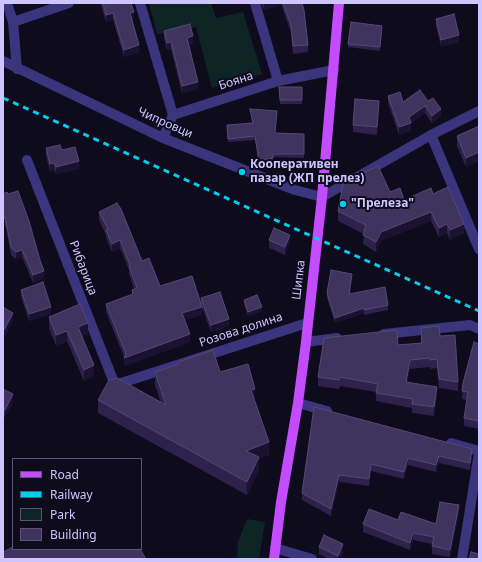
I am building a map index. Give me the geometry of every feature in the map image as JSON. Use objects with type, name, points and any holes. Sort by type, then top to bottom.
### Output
[{"type":"main road","name":"Шипка","points":[[274,559],[281,502],[298,403],[306,342],[322,197],[339,3]]},
{"type":"street","points":[[7,3],[12,22],[18,69]]},
{"type":"street","points":[[12,22],[69,3]]},
{"type":"street","points":[[140,3],[172,115],[163,138]]},
{"type":"street","points":[[255,3],[278,81]]},
{"type":"street","name":"Чипровци","points":[[3,61],[163,138],[295,190],[322,197]]},
{"type":"street","name":"Бояна","points":[[172,115],[278,81],[334,70]]},
{"type":"street","points":[[322,197],[431,135],[479,111]]},
{"type":"street","points":[[431,135],[479,249]]},
{"type":"street","name":"Рибарица","points":[[27,160],[115,385]]},
{"type":"street","name":"Розова долина","points":[[115,385],[307,323]]},
{"type":"street","points":[[376,334],[470,325],[479,329]]},
{"type":"street","points":[[306,342],[345,338]]},
{"type":"street","points":[[298,403],[336,413]]},
{"type":"street","points":[[441,441],[479,452],[462,559]]},
{"type":"street","points":[[275,548],[312,559]]},
{"type":"green space","points":[[149,3],[211,3],[216,18],[243,12],[262,74],[212,88],[196,27],[157,34]]},
{"type":"green space","points":[[247,519],[265,522],[259,559],[237,559],[238,542]]},
{"type":"building","points":[[103,3],[131,3],[134,12],[130,13],[139,45],[124,50],[113,13],[106,15]]},
{"type":"building","points":[[283,3],[302,3],[308,45],[293,46],[291,25]]},
{"type":"building","points":[[454,14],[459,35],[441,40],[436,19]]},
{"type":"building","points":[[351,22],[382,26],[380,47],[348,44]]},
{"type":"building","points":[[190,24],[193,36],[187,38],[198,82],[182,86],[171,42],[167,43],[164,31]]},
{"type":"building","points":[[279,87],[302,87],[302,100],[280,100]]},
{"type":"building","points":[[420,90],[428,101],[433,98],[441,109],[432,116],[425,106],[409,117],[411,123],[399,127],[388,96],[400,92],[403,102]]},
{"type":"building","points":[[355,99],[379,101],[377,127],[353,125]]},
{"type":"building","points":[[250,109],[277,111],[275,133],[304,134],[304,154],[273,154],[273,158],[259,161],[255,136],[228,139],[227,125],[253,123]]},
{"type":"building","points":[[479,126],[479,152],[466,158],[457,136]]},
{"type":"building","points":[[60,145],[62,150],[75,147],[79,161],[56,167],[54,163],[50,164],[46,148]]},
{"type":"building","points":[[378,166],[390,192],[400,188],[404,200],[431,188],[433,194],[448,187],[464,224],[450,230],[447,224],[439,228],[431,212],[381,232],[376,242],[363,235],[366,225],[338,211],[343,184]]},
{"type":"building","points":[[18,191],[44,271],[33,275],[22,250],[16,252],[11,247],[5,217],[3,220],[3,194]]},
{"type":"building","points":[[117,203],[121,209],[142,261],[149,258],[160,286],[192,276],[202,307],[182,313],[190,334],[124,358],[126,354],[106,304],[133,294],[132,290],[137,288],[120,240],[112,244],[106,230],[108,229],[99,212]]},
{"type":"building","points":[[274,228],[290,235],[285,247],[269,240]]},
{"type":"building","points":[[331,270],[352,274],[349,294],[385,287],[388,305],[364,310],[364,308],[335,318],[327,293]]},
{"type":"building","points":[[43,282],[51,307],[29,314],[21,290]]},
{"type":"building","points":[[220,292],[229,319],[211,325],[201,298]]},
{"type":"building","points":[[257,295],[262,307],[248,312],[244,300]]},
{"type":"building","points":[[80,304],[88,323],[78,327],[94,365],[84,370],[67,331],[56,335],[49,317]]},
{"type":"building","points":[[3,307],[13,313],[4,330],[3,330]]},
{"type":"building","points":[[439,326],[440,336],[455,335],[458,382],[439,379],[437,359],[430,360],[430,358],[410,360],[406,382],[437,387],[434,407],[412,404],[413,399],[376,393],[378,384],[340,377],[339,380],[318,377],[324,338],[397,330],[398,345],[422,343],[421,328]]},
{"type":"building","points":[[474,342],[479,344],[479,421],[464,418],[468,392],[462,391]]},
{"type":"building","points":[[213,350],[220,372],[248,364],[255,389],[251,390],[269,442],[246,451],[259,457],[247,482],[98,400],[109,380],[117,378],[166,405],[155,372]]},
{"type":"building","points":[[3,389],[13,394],[5,410],[3,409]]},
{"type":"building","points":[[314,407],[472,449],[470,463],[439,456],[436,465],[408,458],[404,472],[371,464],[369,479],[339,475],[331,509],[302,493]]},
{"type":"building","points":[[440,502],[459,505],[450,550],[432,546],[434,537],[413,533],[410,543],[363,524],[369,509],[398,520],[401,512],[436,524]]},
{"type":"building","points":[[324,535],[343,544],[338,556],[319,547]]},
{"type":"building","points":[[12,548],[12,550],[141,550],[146,559],[3,559],[3,552]]},
{"type":"building","points":[[471,552],[479,554],[479,559],[469,559]]},
{"type":"railway","points":[[3,98],[479,311]]},
{"type":"place","name":"Кооперативен пазар (ЖП прелез)","points":[[242,172]]},
{"type":"place","name":"\"Прелеза\"","points":[[343,204]]}]
